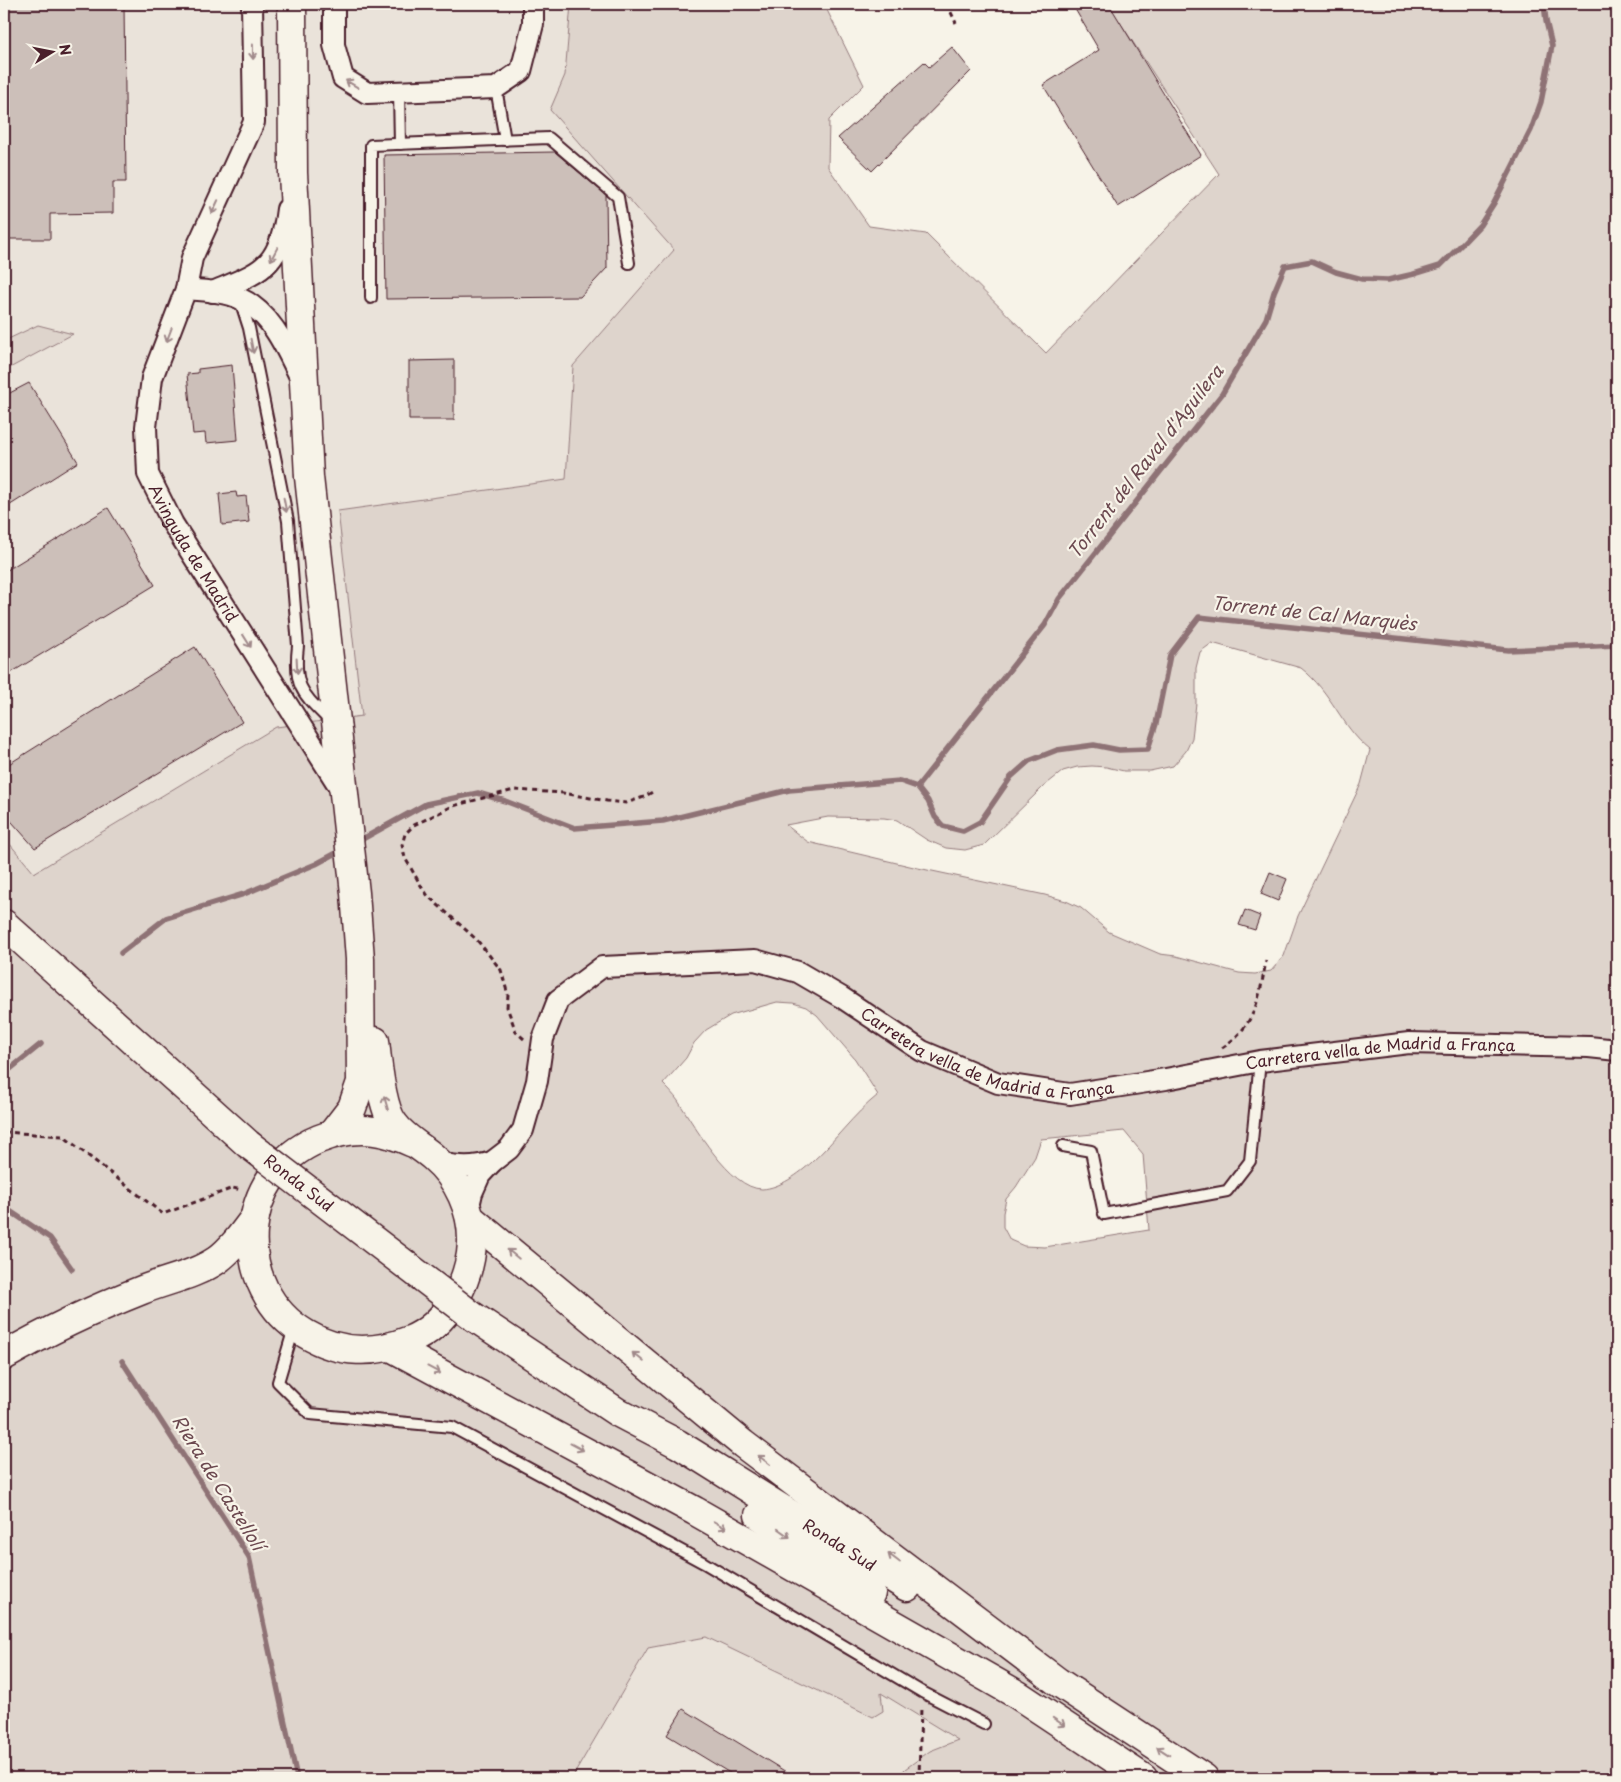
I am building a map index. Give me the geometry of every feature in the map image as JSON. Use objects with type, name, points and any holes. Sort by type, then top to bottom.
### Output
[{"type":"main road","points":[[292,4],[293,173],[309,477],[348,826],[360,959],[361,1082],[352,1108],[332,1134]]},
{"type":"main road","name":"Ronda Sud","points":[[4,924],[248,1144],[474,1317],[618,1412],[673,1455],[1018,1695]]},
{"type":"main road","points":[[258,1206],[252,1227],[254,1260],[262,1286],[276,1309],[294,1328],[316,1341],[341,1349],[366,1351],[391,1347],[413,1338],[433,1325],[449,1308],[462,1288],[469,1265],[472,1242],[469,1214],[457,1185],[448,1172],[413,1143],[392,1122],[379,1076],[371,1014],[360,959]]},
{"type":"main road","points":[[4,1356],[44,1332],[91,1310],[202,1268],[218,1259],[236,1241],[258,1206],[274,1174],[290,1157],[310,1143],[332,1134],[352,1130],[394,1135],[413,1143]]},
{"type":"main road","points":[[469,1214],[743,1444],[1058,1682],[1204,1778]]},
{"type":"main road","points":[[202,1268],[236,1272],[262,1286]]},
{"type":"main road","points":[[391,1347],[695,1511],[1018,1695],[1143,1778]]},
{"type":"main road","name":"Ronda Sud","points":[[618,1412],[678,1444],[1058,1682]]},
{"type":"street","name":"Avinguda de Madrid","points":[[252,4],[254,122],[192,258],[186,289],[152,378],[146,427],[148,474],[173,524],[344,794]]},
{"type":"street","points":[[334,4],[334,45],[343,78],[367,93],[496,88],[521,71],[533,24],[533,4]]},
{"type":"street","points":[[213,292],[248,277],[265,267],[274,257],[286,219],[293,173]]},
{"type":"street","points":[[186,289],[213,292],[240,299],[266,319],[287,350],[304,384]]},
{"type":"street","name":"Carretera vella de Madrid a França","points":[[469,1214],[472,1193],[480,1175],[492,1162],[509,1149],[523,1130],[537,1081],[543,1039],[558,1000],[602,967],[755,960],[798,972],[841,997],[922,1051],[998,1084],[1070,1094],[1166,1079],[1260,1060],[1409,1043],[1589,1047],[1617,1050]]},
{"type":"street","name":"Carretera vella de Madrid a França","points":[[439,1163],[459,1168],[475,1167],[492,1162]]},
{"type":"lane","points":[[496,88],[505,140]]},
{"type":"lane","points":[[399,92],[400,144]]},
{"type":"lane","points":[[372,298],[371,145],[549,138],[618,197],[629,263]]},
{"type":"lane","points":[[240,299],[249,328],[288,521],[298,646],[296,666],[300,688],[310,702],[336,727]]},
{"type":"lane","points":[[1063,1146],[1091,1151],[1104,1214],[1227,1191],[1250,1161],[1260,1060]]},
{"type":"lane","points":[[294,1328],[278,1382],[310,1414],[452,1427],[704,1563],[922,1692],[984,1724]]},
{"type":"path","points":[[947,4],[956,23]]},
{"type":"path","points":[[542,1046],[524,1039],[516,1032],[507,1007],[508,995],[501,970],[477,940],[428,896],[420,884],[405,858],[402,845],[405,834],[414,825],[453,806],[514,790],[563,793],[626,803],[644,798],[654,791]]},
{"type":"path","points":[[1219,1050],[1233,1040],[1253,1016],[1260,995],[1266,961]]},
{"type":"path","points":[[4,1132],[63,1136],[163,1214],[233,1188],[258,1206]]},
{"type":"path","points":[[919,1778],[922,1692]]},
{"type":"shaded area","points":[[4,4],[571,4],[565,75],[551,110],[674,250],[573,366],[566,479],[338,511],[362,716],[276,727],[34,873],[4,837],[4,371],[73,334],[38,325],[4,341]]},
{"type":"shaded area","points":[[571,4],[824,4],[864,85],[829,120],[828,167],[869,226],[926,234],[1046,353],[1219,174],[1108,4],[1617,4],[1617,1778],[896,1778],[930,1751],[958,1740],[881,1693],[883,1711],[873,1717],[706,1637],[648,1648],[572,1778],[4,1778],[4,837],[34,873],[276,727],[362,716],[338,511],[566,479],[573,366],[674,250],[550,110],[565,75]],"holes":[[[1212,643],[1301,668],[1312,677],[1351,731],[1370,750],[1361,784],[1298,916],[1284,956],[1271,971],[1255,974],[1239,973],[1176,956],[1160,954],[1109,932],[1081,908],[1066,901],[808,842],[786,825],[828,817],[884,818],[897,820],[927,840],[946,848],[965,850],[984,845],[1043,787],[1063,771],[1077,767],[1092,766],[1124,771],[1150,771],[1173,766],[1186,751],[1192,738],[1196,703],[1196,668],[1200,652]],[[777,1002],[793,1003],[806,1007],[817,1015],[855,1059],[878,1095],[860,1111],[807,1167],[789,1180],[769,1188],[762,1189],[750,1186],[738,1179],[714,1154],[676,1099],[663,1084],[686,1058],[694,1043],[706,1030],[731,1015]],[[1124,1131],[1143,1154],[1149,1230],[1045,1247],[1024,1246],[1010,1240],[1003,1227],[1006,1199],[1035,1157],[1041,1139]]]},
{"type":"shaded area","points":[[38,325],[73,334],[4,371],[4,341]]},
{"type":"shaded area","points":[[706,1637],[872,1717],[880,1692],[958,1740],[930,1751],[896,1778],[572,1778],[648,1648]]},
{"type":"building","points":[[4,4],[124,4],[126,182],[113,182],[113,213],[50,214],[50,239],[4,239]]},
{"type":"building","points":[[1072,4],[1109,4],[1201,155],[1118,207],[1043,85],[1099,50]]},
{"type":"building","points":[[952,47],[971,71],[872,171],[838,138],[924,62],[929,67]]},
{"type":"building","points":[[555,152],[606,195],[607,268],[580,297],[386,299],[384,155]]},
{"type":"building","points":[[454,360],[454,420],[409,420],[409,361]]},
{"type":"building","points":[[232,365],[238,440],[206,443],[205,433],[193,434],[187,374],[198,373],[198,369]]},
{"type":"building","points":[[29,383],[78,462],[4,509],[4,396]]},
{"type":"building","points":[[236,492],[237,497],[246,496],[249,522],[222,525],[219,494]]},
{"type":"building","points":[[108,508],[155,585],[4,677],[4,572]]},
{"type":"building","points":[[195,647],[242,722],[35,848],[4,813],[4,767]]},
{"type":"building","points":[[1270,872],[1287,879],[1278,901],[1261,894]]},
{"type":"building","points":[[1245,910],[1260,916],[1255,930],[1239,925]]},
{"type":"building","points":[[683,1709],[796,1778],[738,1778],[667,1735]]},
{"type":"waterway","name":"Torrent del Raval d'Aguilera","points":[[917,787],[1045,625],[1059,599],[1222,394],[1266,319],[1274,292],[1285,266],[1312,261],[1336,272],[1362,279],[1388,280],[1440,266],[1480,225],[1494,203],[1531,130],[1541,102],[1552,46],[1544,4]]},
{"type":"waterway","name":"Torrent de Cal Marquès","points":[[917,787],[928,801],[935,817],[943,826],[963,831],[980,822],[1011,777],[1029,761],[1057,750],[1094,745],[1119,750],[1148,749],[1156,724],[1170,655],[1199,617],[1508,650],[1617,645]]},
{"type":"waterway","points":[[357,842],[426,804],[478,793],[505,801],[575,828],[663,821],[789,790],[900,781],[917,787]]},
{"type":"waterway","points":[[121,953],[166,918],[244,894],[316,864],[342,850]]},
{"type":"waterway","points":[[4,1074],[41,1044]]},
{"type":"waterway","name":"Riera de Castellolí","points":[[4,1207],[50,1238],[72,1269]]},
{"type":"waterway","name":"Riera de Castellolí","points":[[122,1361],[249,1557],[297,1778]]}]
